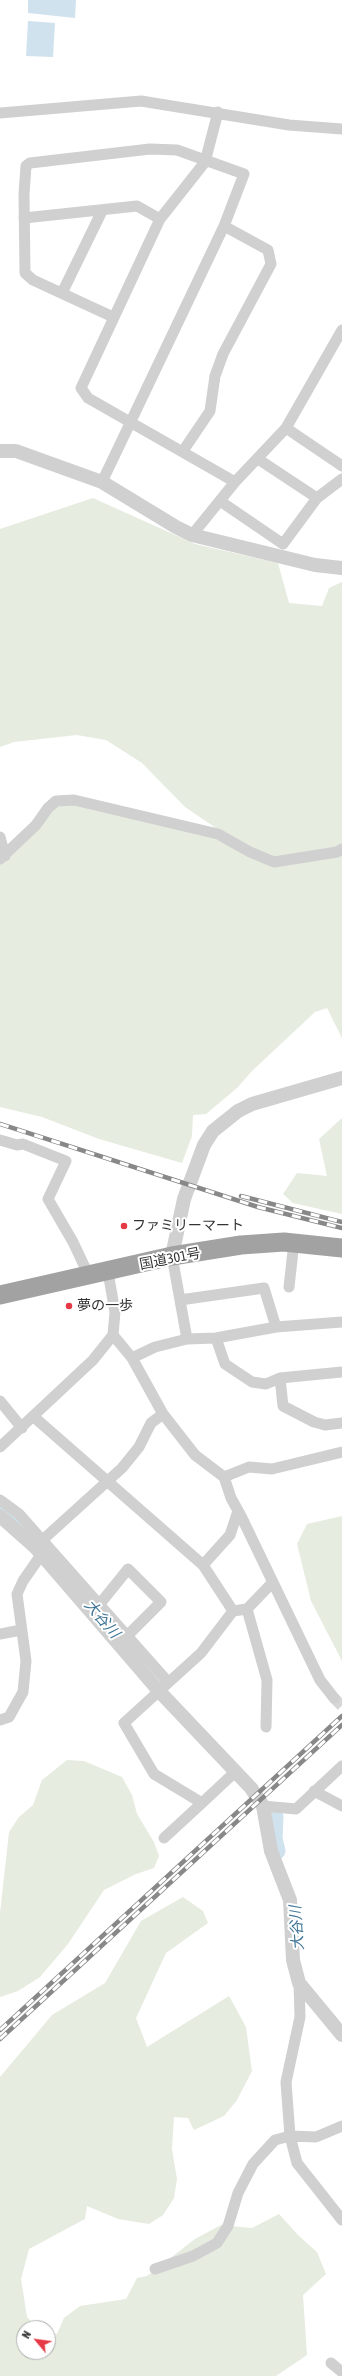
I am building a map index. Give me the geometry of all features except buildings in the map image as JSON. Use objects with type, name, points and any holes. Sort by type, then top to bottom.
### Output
[{"type":"highway","name":"国道301号","points":[[0,1295],[108,1272],[172,1256],[241,1245],[294,1242],[342,1248]]},
{"type":"street","points":[[0,113],[141,101],[218,112],[289,125],[342,129]]},
{"type":"street","points":[[218,112],[205,162],[160,219],[81,388],[88,398],[235,482]]},
{"type":"street","points":[[102,482],[224,226],[244,174],[205,162],[177,150],[150,149],[30,162],[24,170],[25,273],[33,280],[113,317]]},
{"type":"street","points":[[24,218],[102,211],[137,206],[160,219]]},
{"type":"street","points":[[62,293],[102,211]]},
{"type":"street","points":[[183,451],[210,411],[215,376],[223,354],[271,264],[268,250],[224,226]]},
{"type":"street","points":[[192,535],[235,482],[286,428],[342,330]]},
{"type":"street","points":[[286,428],[342,466]]},
{"type":"street","points":[[0,451],[16,451],[102,482],[176,527],[192,535],[315,564],[342,568]]},
{"type":"street","points":[[258,459],[316,498]]},
{"type":"street","points":[[220,502],[283,544],[316,498],[342,480]]},
{"type":"street","points":[[3,857],[36,825],[48,808],[56,801],[74,800],[218,834],[250,852],[274,862],[330,853],[342,849]]},
{"type":"street","points":[[0,837],[3,857]]},
{"type":"street","points":[[187,1339],[172,1256],[184,1199],[204,1145],[213,1131],[238,1111],[252,1104],[342,1078]]},
{"type":"street","points":[[0,1140],[17,1145],[23,1144],[66,1161],[48,1199],[73,1242],[89,1276]]},
{"type":"street","points":[[289,1287],[294,1242]]},
{"type":"street","points":[[0,1447],[34,1417],[93,1360],[113,1335],[115,1312],[108,1272]]},
{"type":"street","points":[[180,1300],[264,1288],[276,1328]]},
{"type":"street","points":[[132,1358],[154,1347],[187,1339],[216,1338],[276,1328],[342,1322]]},
{"type":"street","points":[[113,1335],[132,1358],[163,1414],[195,1455],[224,1477],[231,1498],[320,1680],[334,1698]]},
{"type":"street","points":[[216,1338],[225,1364],[252,1382],[266,1384],[280,1378],[342,1372]]},
{"type":"street","points":[[280,1378],[283,1406],[314,1422],[325,1425],[342,1423]]},
{"type":"street","points":[[0,1401],[22,1428]]},
{"type":"street","points":[[0,1720],[9,1717],[23,1692],[26,1661],[21,1630],[18,1594],[40,1548],[107,1483],[139,1447],[151,1423],[163,1414]]},
{"type":"street","points":[[34,1417],[107,1483],[202,1565],[234,1611]]},
{"type":"street","points":[[224,1477],[249,1467],[272,1469],[342,1452]]},
{"type":"street","points":[[0,1500],[19,1514],[40,1548],[163,1687],[234,1773],[251,1788],[263,1806],[271,1851],[290,1900],[293,1960],[299,1983],[300,2017],[286,2082],[290,2136],[297,2163],[342,2220]]},
{"type":"street","points":[[202,1565],[230,1535],[238,1511]]},
{"type":"street","points":[[0,1516],[40,1548],[99,1605],[127,1636],[163,1687]]},
{"type":"street","points":[[99,1605],[128,1569],[161,1602],[127,1636]]},
{"type":"street","points":[[202,1803],[154,1774],[124,1723],[201,1653],[234,1611],[247,1608],[272,1583]]},
{"type":"street","points":[[247,1608],[267,1680],[266,1727]]},
{"type":"street","points":[[0,1634],[21,1630]]},
{"type":"street","points":[[263,1806],[296,1809],[342,1766]]},
{"type":"street","points":[[164,1838],[234,1773]]},
{"type":"street","points":[[314,1792],[342,1806]]},
{"type":"street","points":[[299,1983],[342,2035]]},
{"type":"street","points":[[155,2269],[193,2256],[217,2243],[228,2226],[238,2193],[253,2164],[274,2140],[290,2136],[316,2137],[342,2126]]},
{"type":"street","points":[[331,2363],[342,2372]]},
{"type":"shaded area","points":[[93,498],[195,544],[278,563],[289,603],[322,606],[329,588],[342,582],[342,1038],[327,1008],[315,1012],[252,1071],[237,1088],[206,1114],[193,1115],[192,1136],[182,1163],[99,1139],[42,1117],[0,1107],[0,861],[56,801],[216,828],[185,807],[142,763],[106,740],[77,735],[14,742],[0,747],[0,529]]},
{"type":"shaded area","points":[[342,1118],[342,1214],[293,1203],[283,1194],[297,1173],[327,1176],[319,1139]]},
{"type":"shaded area","points":[[342,1516],[342,1661],[311,1601],[297,1544],[307,1524]]},
{"type":"shaded area","points":[[67,1760],[84,1761],[122,1777],[132,1795],[137,1814],[154,1842],[159,1856],[154,1868],[136,1874],[104,1890],[68,1944],[40,1977],[18,1991],[0,1997],[0,1913],[9,1832],[19,1817],[33,1805],[42,1780]]},
{"type":"shaded area","points":[[183,1897],[203,1911],[208,1923],[166,1953],[136,2018],[147,2047],[229,1996],[246,2027],[252,2071],[237,2100],[224,2116],[194,2130],[188,2118],[174,2117],[172,2149],[177,2179],[174,2198],[163,2215],[149,2224],[118,2219],[87,2206],[85,2219],[29,2249],[21,2279],[27,2317],[30,2320],[16,2320],[16,2360],[56,2360],[56,2334],[64,2318],[80,2306],[126,2299],[137,2278],[147,2276],[195,2239],[221,2225],[252,2228],[279,2214],[298,2235],[317,2252],[326,2274],[303,2295],[307,2355],[276,2376],[0,2376],[0,2077],[52,2015],[105,1983],[141,1921]]},
{"type":"water","points":[[28,0],[76,0],[75,18],[28,13]]},
{"type":"water","points":[[28,21],[55,23],[53,57],[26,56]]},
{"type":"waterway","name":"大谷川","points":[[0,1507],[34,1538]]},
{"type":"waterway","name":"大谷川","points":[[275,1817],[274,1838],[277,1851]]},
{"type":"tunnel","points":[[334,1698],[342,1706]]},
{"type":"railway","points":[[0,1124],[258,1207],[342,1228]]},
{"type":"railway","points":[[241,1196],[342,1222]]},
{"type":"railway","points":[[0,2030],[342,1716]]},
{"type":"railway","points":[[0,2039],[342,1725]]},
{"type":"place","name":"ファミリーマート","points":[[124,1226]]},
{"type":"place","name":"夢の一歩","points":[[69,1306]]}]
